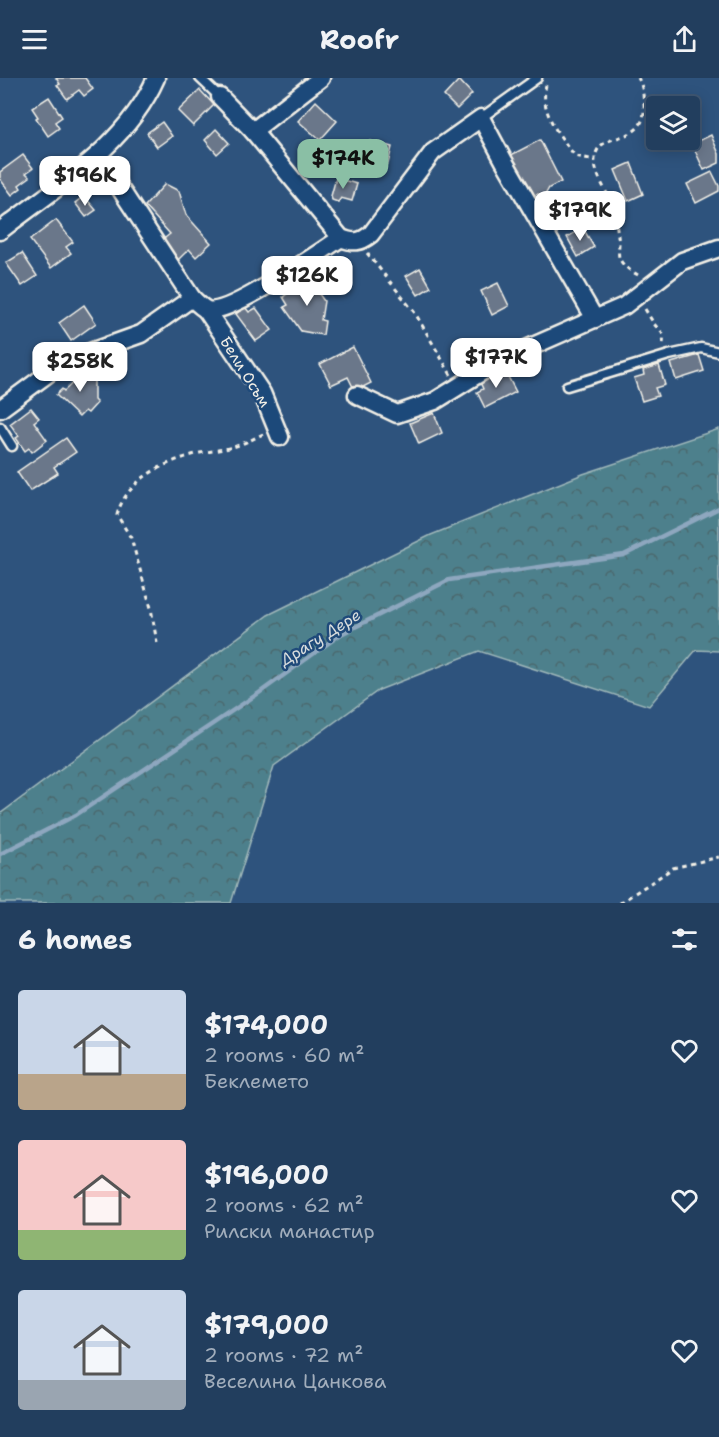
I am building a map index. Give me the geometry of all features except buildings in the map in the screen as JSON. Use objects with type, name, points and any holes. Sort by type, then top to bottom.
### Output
[{"type":"street","points":[[0,231],[98,155],[128,124],[149,93],[156,78]]},
{"type":"street","points":[[253,131],[321,78]]},
{"type":"street","points":[[220,97],[253,131],[346,240]]},
{"type":"street","points":[[206,310],[219,310],[287,275],[346,240],[363,240],[371,234],[433,152],[481,118],[595,319]]},
{"type":"street","points":[[0,409],[65,361],[141,334],[192,298],[98,155]]},
{"type":"street","points":[[357,394],[397,414],[435,401],[501,360],[624,306],[682,261],[719,248]]},
{"type":"street","name":"Бели Осъм","points":[[192,298],[206,310],[262,393],[279,433]]},
{"type":"lane","points":[[200,78],[220,97]]},
{"type":"lane","points":[[481,118],[537,78]]},
{"type":"lane","points":[[567,386],[700,348],[719,352]]},
{"type":"lane","points":[[0,427],[12,446]]},
{"type":"path","points":[[638,78],[643,85],[645,115],[632,133],[602,145],[597,151],[595,160],[598,174],[612,204],[619,257],[628,270],[653,283]]},
{"type":"path","points":[[548,79],[543,95],[546,109],[558,133],[575,156],[595,160]]},
{"type":"path","points":[[346,240],[370,255],[415,313],[458,387]]},
{"type":"path","points":[[637,296],[663,335],[663,350],[656,359]]},
{"type":"path","points":[[157,643],[151,608],[131,538],[117,515],[120,504],[130,490],[169,462],[234,447],[279,433]]},
{"type":"path","points":[[621,903],[673,868],[719,857]]},
{"type":"green space","points":[[719,429],[719,651],[696,650],[649,706],[479,651],[379,690],[274,766],[231,903],[0,903],[0,814],[268,615],[431,535],[583,474]]},
{"type":"waterway","name":"Драгу Дере","points":[[0,854],[76,815],[259,693],[341,634],[449,580],[624,555],[719,508]]}]
